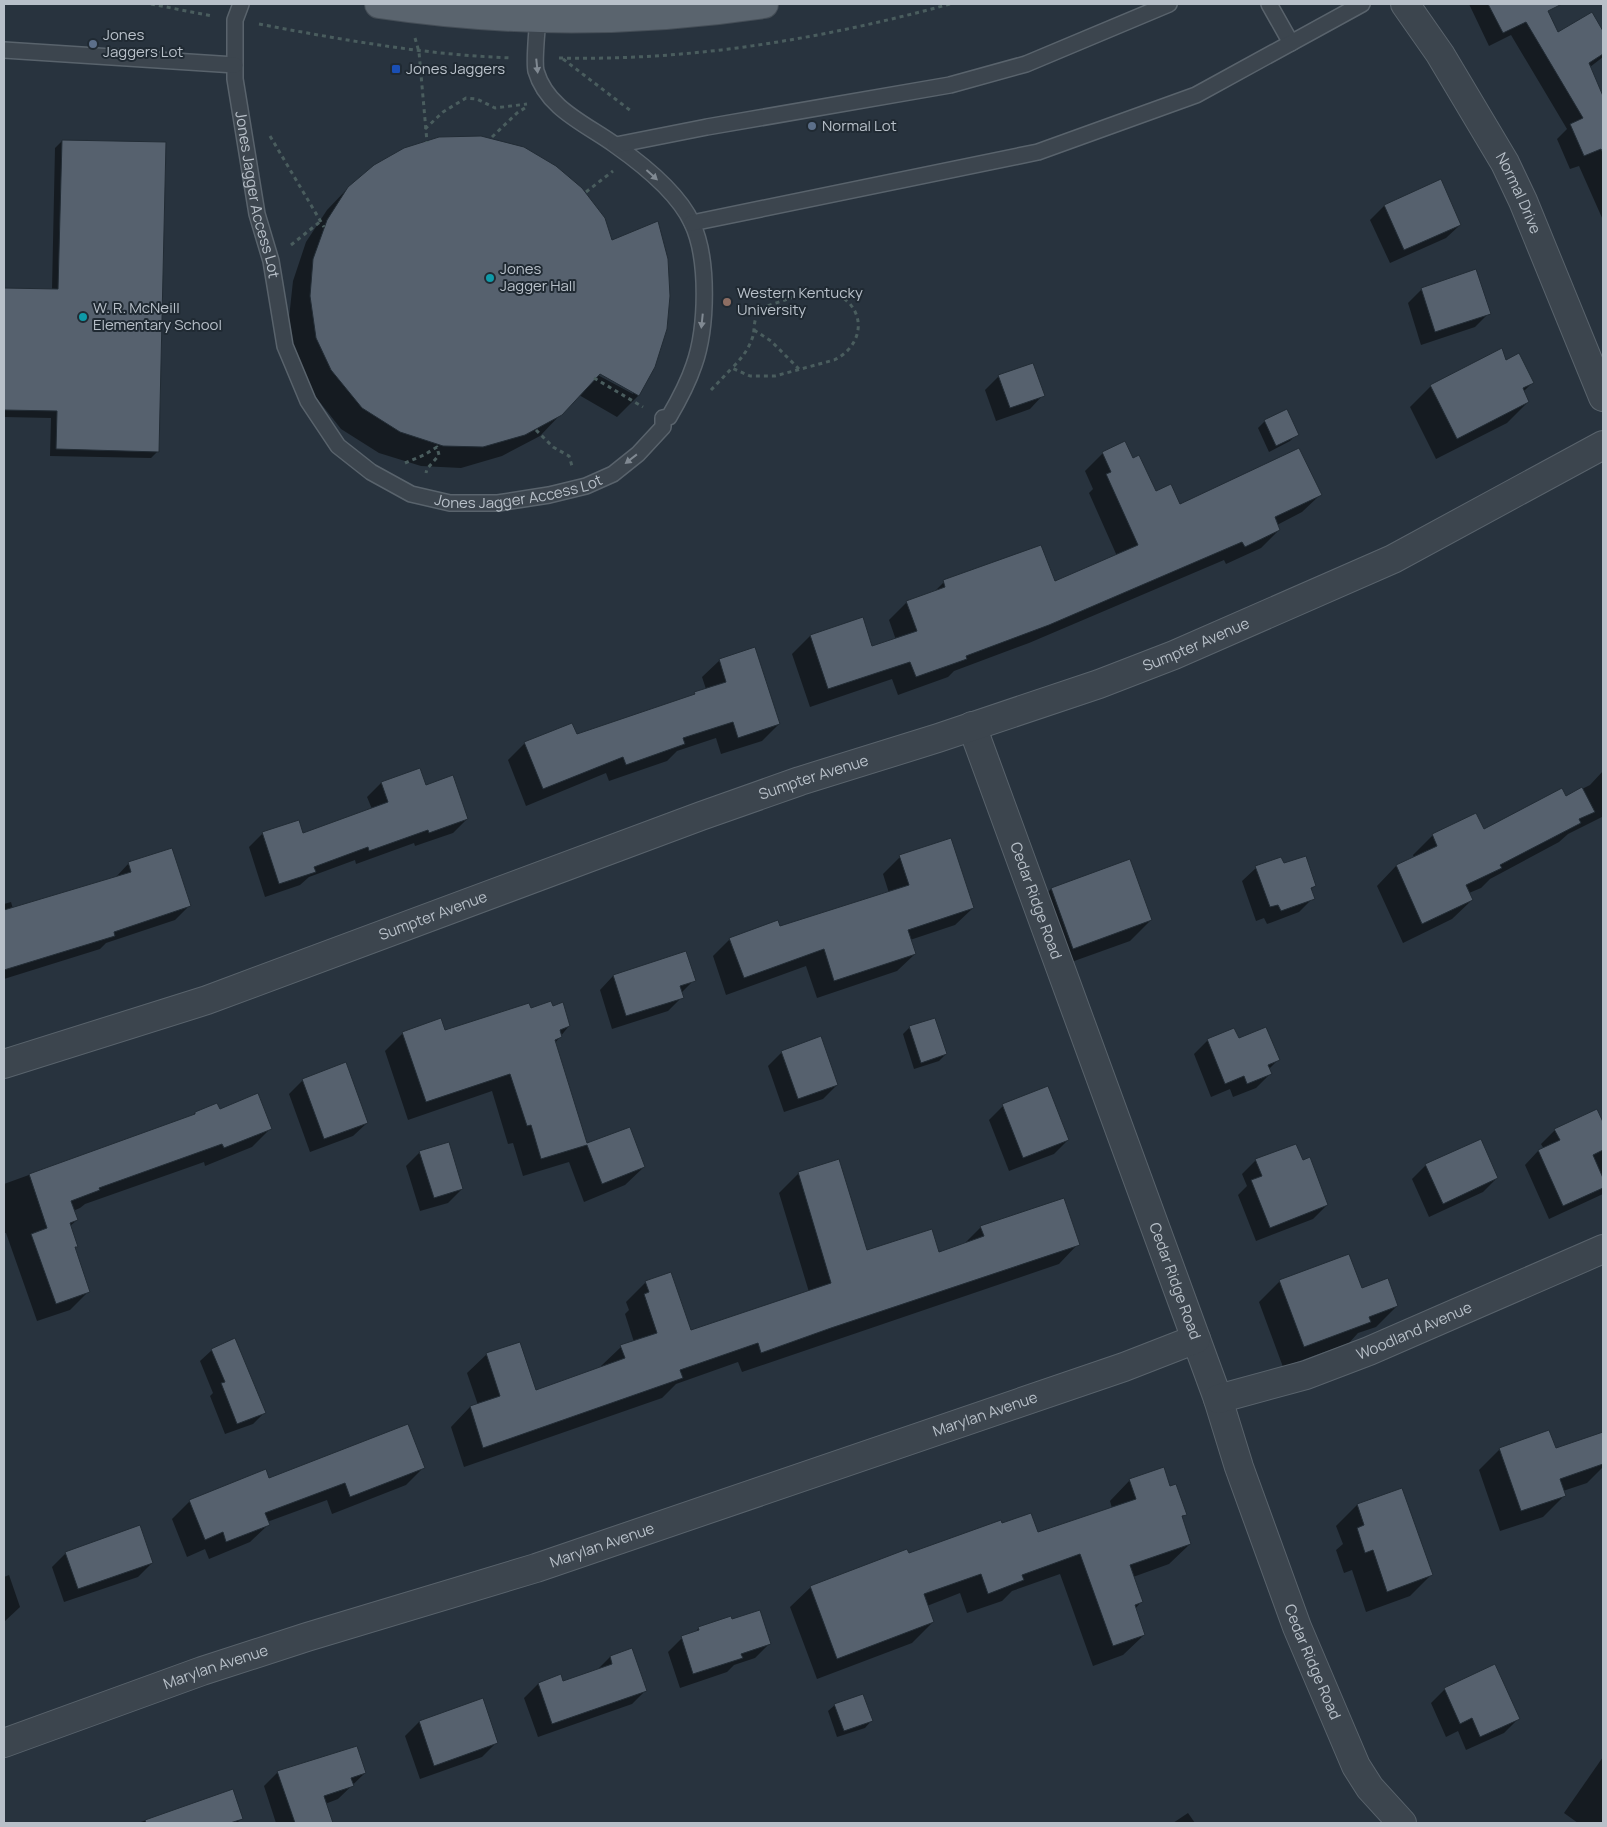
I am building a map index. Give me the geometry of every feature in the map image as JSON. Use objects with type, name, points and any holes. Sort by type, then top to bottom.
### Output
[{"type":"main road","points":[[379,4],[470,14],[538,18],[646,16],[720,10],[764,4]]},
{"type":"street","name":"Normal Drive","points":[[1405,4],[1440,54],[1505,163],[1523,201],[1603,397]]},
{"type":"street","name":"Sumpter Avenue","points":[[4,1064],[207,1000],[701,816],[809,778],[1099,684],[1158,662],[1393,559],[1603,445]]},
{"type":"street","name":"Cedar Ridge Road","points":[[972,726],[1218,1399],[1239,1467],[1297,1627],[1352,1758],[1370,1788],[1402,1823]]},
{"type":"street","name":"Woodland Avenue","points":[[1218,1399],[1306,1375],[1368,1351],[1603,1249]]},
{"type":"street","name":"Marylan Avenue","points":[[4,1743],[307,1637],[536,1568],[1105,1373],[1196,1339]]},
{"type":"lane","name":"Jones Jagger Access Lot","points":[[241,4],[235,20],[235,79],[257,214],[270,261],[285,346],[308,401],[338,446],[381,478],[411,494],[450,503],[498,503],[579,488],[613,474],[638,454],[663,427],[663,418],[669,416],[679,400],[694,365],[701,334],[704,299],[702,258],[692,223],[674,196],[650,173],[616,145],[562,110],[548,93],[536,70],[538,18]]},
{"type":"lane","points":[[616,145],[707,127],[950,85],[1026,64],[1169,4]]},
{"type":"lane","points":[[1269,4],[1291,43]]},
{"type":"lane","points":[[692,223],[1038,152],[1196,95],[1362,4]]},
{"type":"lane","points":[[4,50],[235,65]]},
{"type":"path","points":[[151,4],[329,38],[419,52],[426,142]]},
{"type":"path","points":[[562,58],[631,111]]},
{"type":"path","points":[[426,129],[443,112],[466,98],[477,99],[495,108],[531,104],[517,113],[492,137]]},
{"type":"path","points":[[266,130],[324,227]]},
{"type":"path","points":[[586,192],[617,168]]},
{"type":"path","points":[[270,261],[321,221]]},
{"type":"path","points":[[710,392],[746,351],[750,344],[756,318],[761,310],[792,298],[828,292],[836,294],[847,301],[856,314],[859,327],[855,340],[841,357],[775,376],[750,376],[732,368]]},
{"type":"path","points":[[754,330],[771,341],[799,369]]},
{"type":"path","points":[[594,378],[663,418]]},
{"type":"path","points":[[536,430],[553,447],[569,456],[579,488]]},
{"type":"path","points":[[381,478],[411,459],[424,455],[437,446],[439,455],[427,469],[418,496]]},
{"type":"building","points":[[1488,4],[1562,4],[1548,11],[1558,32],[1592,12],[1603,31],[1603,54],[1589,63],[1603,96],[1603,153],[1601,149],[1584,156],[1570,124],[1583,118],[1526,22],[1503,33]]},
{"type":"building","name":"Jones Jagger Hall","points":[[481,136],[524,147],[556,166],[582,188],[605,218],[612,240],[658,221],[668,259],[670,296],[667,329],[655,367],[639,396],[600,374],[562,415],[525,435],[483,447],[443,446],[400,432],[362,408],[331,370],[316,338],[310,296],[313,259],[327,220],[348,187],[374,165],[404,148],[439,137]]},
{"type":"building","name":"W. R. McNeill Elementary School","points":[[62,140],[166,142],[159,452],[56,449],[57,411],[4,410],[4,288],[58,289]]},
{"type":"building","points":[[1441,179],[1461,225],[1404,250],[1384,205]]},
{"type":"building","points":[[1476,269],[1491,314],[1435,332],[1421,288]]},
{"type":"building","points":[[1502,348],[1506,360],[1519,353],[1534,383],[1523,388],[1529,402],[1457,439],[1430,385]]},
{"type":"building","points":[[1033,363],[1045,396],[1010,408],[998,375]]},
{"type":"building","points":[[1287,409],[1299,435],[1276,446],[1264,420]]},
{"type":"building","points":[[1125,441],[1133,458],[1139,455],[1156,491],[1171,484],[1180,504],[1299,448],[1322,495],[1275,517],[1280,530],[1245,547],[1242,542],[1049,625],[966,656],[967,659],[916,677],[910,662],[828,689],[810,635],[863,617],[872,646],[917,631],[906,601],[945,587],[943,580],[1041,545],[1055,581],[1138,545],[1106,474],[1111,472],[1102,452]]},
{"type":"building","points":[[755,647],[780,724],[738,738],[733,722],[683,738],[685,744],[626,765],[623,757],[543,789],[524,742],[572,723],[577,734],[726,682],[719,659]]},
{"type":"building","points":[[420,768],[426,785],[453,775],[468,819],[429,833],[428,830],[369,851],[368,847],[314,867],[316,872],[279,884],[262,832],[299,820],[303,833],[388,802],[381,782]]},
{"type":"building","points":[[1582,787],[1595,812],[1579,819],[1581,823],[1500,865],[1502,868],[1466,885],[1473,900],[1422,924],[1396,865],[1437,846],[1432,834],[1476,813],[1484,829],[1562,788],[1566,796]]},
{"type":"building","points":[[951,838],[974,908],[908,930],[916,954],[834,981],[824,949],[744,978],[729,938],[778,920],[780,926],[909,885],[899,855]]},
{"type":"building","points":[[172,848],[191,906],[114,932],[115,936],[4,970],[4,910],[131,872],[128,862]]},
{"type":"building","points":[[1306,856],[1316,886],[1311,888],[1315,899],[1281,911],[1278,905],[1270,907],[1255,866],[1281,857],[1284,863]]},
{"type":"building","points":[[1130,859],[1152,920],[1073,949],[1051,888]]},
{"type":"building","points":[[686,951],[696,981],[680,986],[684,998],[626,1016],[613,975]]},
{"type":"building","points":[[551,1001],[553,1006],[563,1002],[570,1026],[560,1030],[562,1037],[555,1040],[587,1143],[630,1127],[645,1167],[602,1184],[587,1145],[541,1159],[531,1125],[527,1126],[510,1074],[426,1102],[402,1032],[441,1018],[445,1030],[529,1003],[531,1008]]},
{"type":"building","points":[[935,1018],[947,1054],[921,1063],[909,1026]]},
{"type":"building","points":[[1266,1027],[1280,1060],[1268,1065],[1272,1074],[1247,1084],[1244,1076],[1225,1084],[1207,1039],[1234,1028],[1239,1038]]},
{"type":"building","points":[[821,1036],[838,1085],[798,1099],[781,1051]]},
{"type":"building","points":[[346,1062],[368,1123],[324,1139],[302,1079]]},
{"type":"building","points":[[1048,1086],[1069,1140],[1023,1158],[1002,1104]]},
{"type":"building","points":[[258,1093],[272,1129],[224,1148],[222,1144],[99,1188],[100,1190],[71,1201],[78,1220],[70,1223],[78,1247],[75,1247],[90,1292],[56,1304],[31,1234],[47,1228],[29,1174],[195,1114],[195,1112],[217,1103],[220,1109]]},
{"type":"building","points":[[1597,1109],[1603,1122],[1603,1150],[1593,1155],[1603,1178],[1603,1188],[1563,1206],[1538,1150],[1560,1140],[1554,1129]]},
{"type":"building","points":[[1481,1139],[1498,1178],[1443,1204],[1425,1164]]},
{"type":"building","points":[[449,1142],[463,1189],[434,1198],[419,1151]]},
{"type":"building","points":[[1296,1144],[1303,1160],[1310,1157],[1328,1205],[1270,1228],[1251,1180],[1262,1176],[1255,1159]]},
{"type":"building","points":[[839,1159],[867,1250],[932,1229],[939,1252],[984,1236],[980,1226],[1064,1198],[1080,1245],[761,1353],[758,1343],[680,1370],[683,1378],[483,1448],[470,1406],[500,1396],[486,1353],[520,1342],[536,1390],[625,1358],[620,1345],[657,1333],[644,1294],[649,1292],[645,1281],[671,1272],[691,1330],[831,1283],[798,1172]]},
{"type":"building","points":[[1349,1254],[1362,1288],[1388,1278],[1398,1306],[1369,1317],[1371,1322],[1304,1347],[1279,1280]]},
{"type":"building","points":[[235,1338],[266,1413],[237,1424],[221,1383],[225,1382],[211,1349]]},
{"type":"building","points":[[408,1424],[425,1468],[350,1497],[345,1483],[265,1513],[270,1525],[226,1542],[223,1532],[205,1540],[189,1500],[266,1469],[269,1478]]},
{"type":"building","points":[[1549,1430],[1556,1448],[1603,1432],[1603,1464],[1560,1479],[1566,1496],[1521,1511],[1499,1448]]},
{"type":"building","points":[[1164,1467],[1170,1486],[1176,1484],[1187,1515],[1182,1516],[1191,1544],[1130,1565],[1143,1602],[1135,1605],[1145,1635],[1113,1646],[1080,1554],[1022,1575],[1024,1580],[988,1594],[981,1574],[924,1594],[934,1622],[837,1659],[810,1586],[907,1549],[909,1553],[1001,1520],[1002,1523],[1031,1513],[1038,1532],[1136,1499],[1129,1479]]},
{"type":"building","points":[[1402,1488],[1433,1575],[1387,1592],[1373,1550],[1365,1553],[1357,1528],[1364,1525],[1357,1504]]},
{"type":"building","points":[[140,1525],[153,1563],[78,1589],[65,1552]]},
{"type":"building","points":[[760,1610],[771,1644],[741,1654],[743,1658],[693,1674],[681,1636],[699,1630],[698,1627],[731,1616],[732,1619]]},
{"type":"building","points":[[632,1648],[647,1691],[552,1724],[538,1683],[561,1674],[563,1681],[612,1664],[610,1656]]},
{"type":"building","points":[[1495,1664],[1520,1719],[1480,1737],[1472,1718],[1460,1724],[1444,1688]]},
{"type":"building","points":[[863,1694],[873,1721],[844,1731],[834,1704]]},
{"type":"building","points":[[483,1698],[498,1743],[434,1766],[419,1721]]},
{"type":"building","points":[[357,1746],[366,1773],[351,1778],[354,1786],[324,1796],[333,1823],[295,1823],[277,1771]]},
{"type":"building","points":[[233,1789],[243,1819],[230,1823],[146,1823],[145,1820]]},
{"type":"place","name":"Jones Jaggers Lot","points":[[93,44]]},
{"type":"place","name":"Jones Jaggers","points":[[396,69]]},
{"type":"place","name":"Normal Lot","points":[[812,126]]},
{"type":"place","name":"Jones Jagger Hall","points":[[490,278]]},
{"type":"place","name":"Western Kentucky University","points":[[727,302]]},
{"type":"place","name":"W. R. McNeill Elementary School","points":[[83,317]]}]
